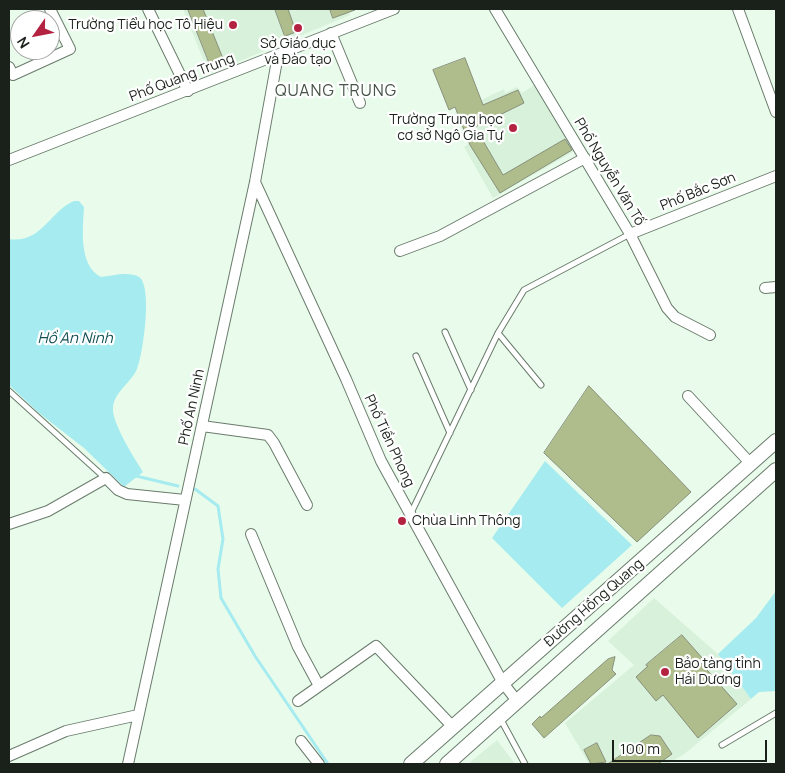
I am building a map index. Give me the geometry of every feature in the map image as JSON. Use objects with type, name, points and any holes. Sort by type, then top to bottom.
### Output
[{"type":"street","points":[[9,66],[13,76],[70,49],[50,9]]},
{"type":"street","points":[[148,9],[188,91]]},
{"type":"street","name":"Phố Quang Trung","points":[[9,160],[394,9]]},
{"type":"street","name":"Phố Nguyễn Văn Tố","points":[[495,9],[630,234],[671,314],[710,335]]},
{"type":"street","points":[[738,9],[776,112]]},
{"type":"street","points":[[330,34],[360,103]]},
{"type":"street","name":"Phố An Ninh","points":[[128,764],[255,182],[278,55]]},
{"type":"street","points":[[400,251],[448,232],[585,158]]},
{"type":"street","name":"Phố Bắc Sơn","points":[[630,234],[776,176]]},
{"type":"street","name":"Phố Tiền Phong","points":[[255,182],[342,370],[380,461],[503,683],[518,701]]},
{"type":"street","points":[[765,288],[776,287]]},
{"type":"street","points":[[688,396],[751,464]]},
{"type":"street","points":[[202,426],[268,436],[274,443],[307,505]]},
{"type":"street","name":"Đường Hồng Quang","points":[[411,764],[776,441]]},
{"type":"street","name":"Đường Hồng Quang","points":[[447,764],[776,470]]},
{"type":"street","points":[[9,524],[48,511],[106,478],[118,490],[127,494],[186,500]]},
{"type":"street","points":[[251,534],[298,647],[319,686]]},
{"type":"street","points":[[606,592],[621,608]]},
{"type":"street","points":[[298,701],[376,646],[453,727]]},
{"type":"street","points":[[9,756],[66,731],[138,715]]},
{"type":"street","points":[[301,741],[319,764]]},
{"type":"lane","points":[[410,514],[498,333],[524,290],[630,234]]},
{"type":"lane","points":[[445,332],[471,390]]},
{"type":"lane","points":[[498,333],[540,385]]},
{"type":"lane","points":[[416,356],[450,433]]},
{"type":"lane","points":[[9,391],[106,478]]},
{"type":"lane","points":[[722,745],[776,714]]},
{"type":"lane","points":[[499,717],[525,764]]},
{"type":"shaded area","name":"Trường Tiểu học Tô Hiệu","points":[[183,9],[348,9],[350,15],[209,74]]},
{"type":"shaded area","name":"Trường Trung học cơ sở Ngô Gia Tự","points":[[536,84],[578,149],[493,198],[464,147],[468,144],[455,113],[504,89],[505,93],[517,87],[522,93]]},
{"type":"shaded area","points":[[654,598],[718,654],[751,699],[683,755],[667,764],[589,764],[565,723],[634,665],[608,641]]},
{"type":"shaded area","points":[[497,740],[515,764],[468,764]]},
{"type":"water","name":"Hồ An Ninh","points":[[74,201],[79,201],[84,207],[84,245],[88,264],[101,277],[125,274],[139,277],[143,283],[145,293],[146,321],[137,369],[117,396],[113,407],[113,414],[120,431],[143,472],[124,487],[84,448],[39,413],[9,385],[9,239],[29,237],[65,206]]},
{"type":"water","points":[[545,461],[632,545],[562,608],[492,538]]},
{"type":"water","points":[[776,591],[776,691],[759,692],[751,699],[718,654],[756,618]]},
{"type":"building","points":[[188,9],[203,9],[224,61],[211,67]]},
{"type":"building","points":[[275,9],[288,9],[296,32],[285,36]]},
{"type":"building","points":[[330,9],[355,9],[355,10],[333,18]]},
{"type":"building","points":[[465,58],[483,105],[518,90],[524,103],[475,127],[503,175],[565,139],[572,150],[500,193],[470,145],[455,107],[449,110],[433,70]]},
{"type":"building","points":[[589,386],[691,492],[637,542],[544,453]]},
{"type":"building","points":[[682,635],[703,659],[700,662],[737,704],[698,738],[663,695],[656,701],[636,677],[648,666],[646,665]]},
{"type":"building","points":[[615,657],[612,670],[616,674],[544,738],[532,724],[608,659]]},
{"type":"building","points":[[651,735],[660,736],[672,754],[658,764],[608,764]]},
{"type":"building","points":[[597,743],[606,762],[591,764],[584,750]]},
{"type":"waterway","points":[[136,476],[178,486]]},
{"type":"waterway","points":[[195,489],[218,506],[223,539],[218,569],[221,598],[255,656],[328,764]]},
{"type":"place","name":"Trường Tiểu học Tô Hiệu","points":[[233,25]]},
{"type":"place","name":"Sở Giáo dục và Đào tạo","points":[[298,28]]},
{"type":"place","name":"Trường Trung học cơ sở Ngô Gia Tự","points":[[513,128]]},
{"type":"place","name":"Chùa Linh Thông","points":[[402,521]]},
{"type":"place","name":"Bảo tàng tỉnh Hải Dương","points":[[665,672]]},
{"type":"district","name":"QUANG TRUNG","points":[[336,92]]}]
